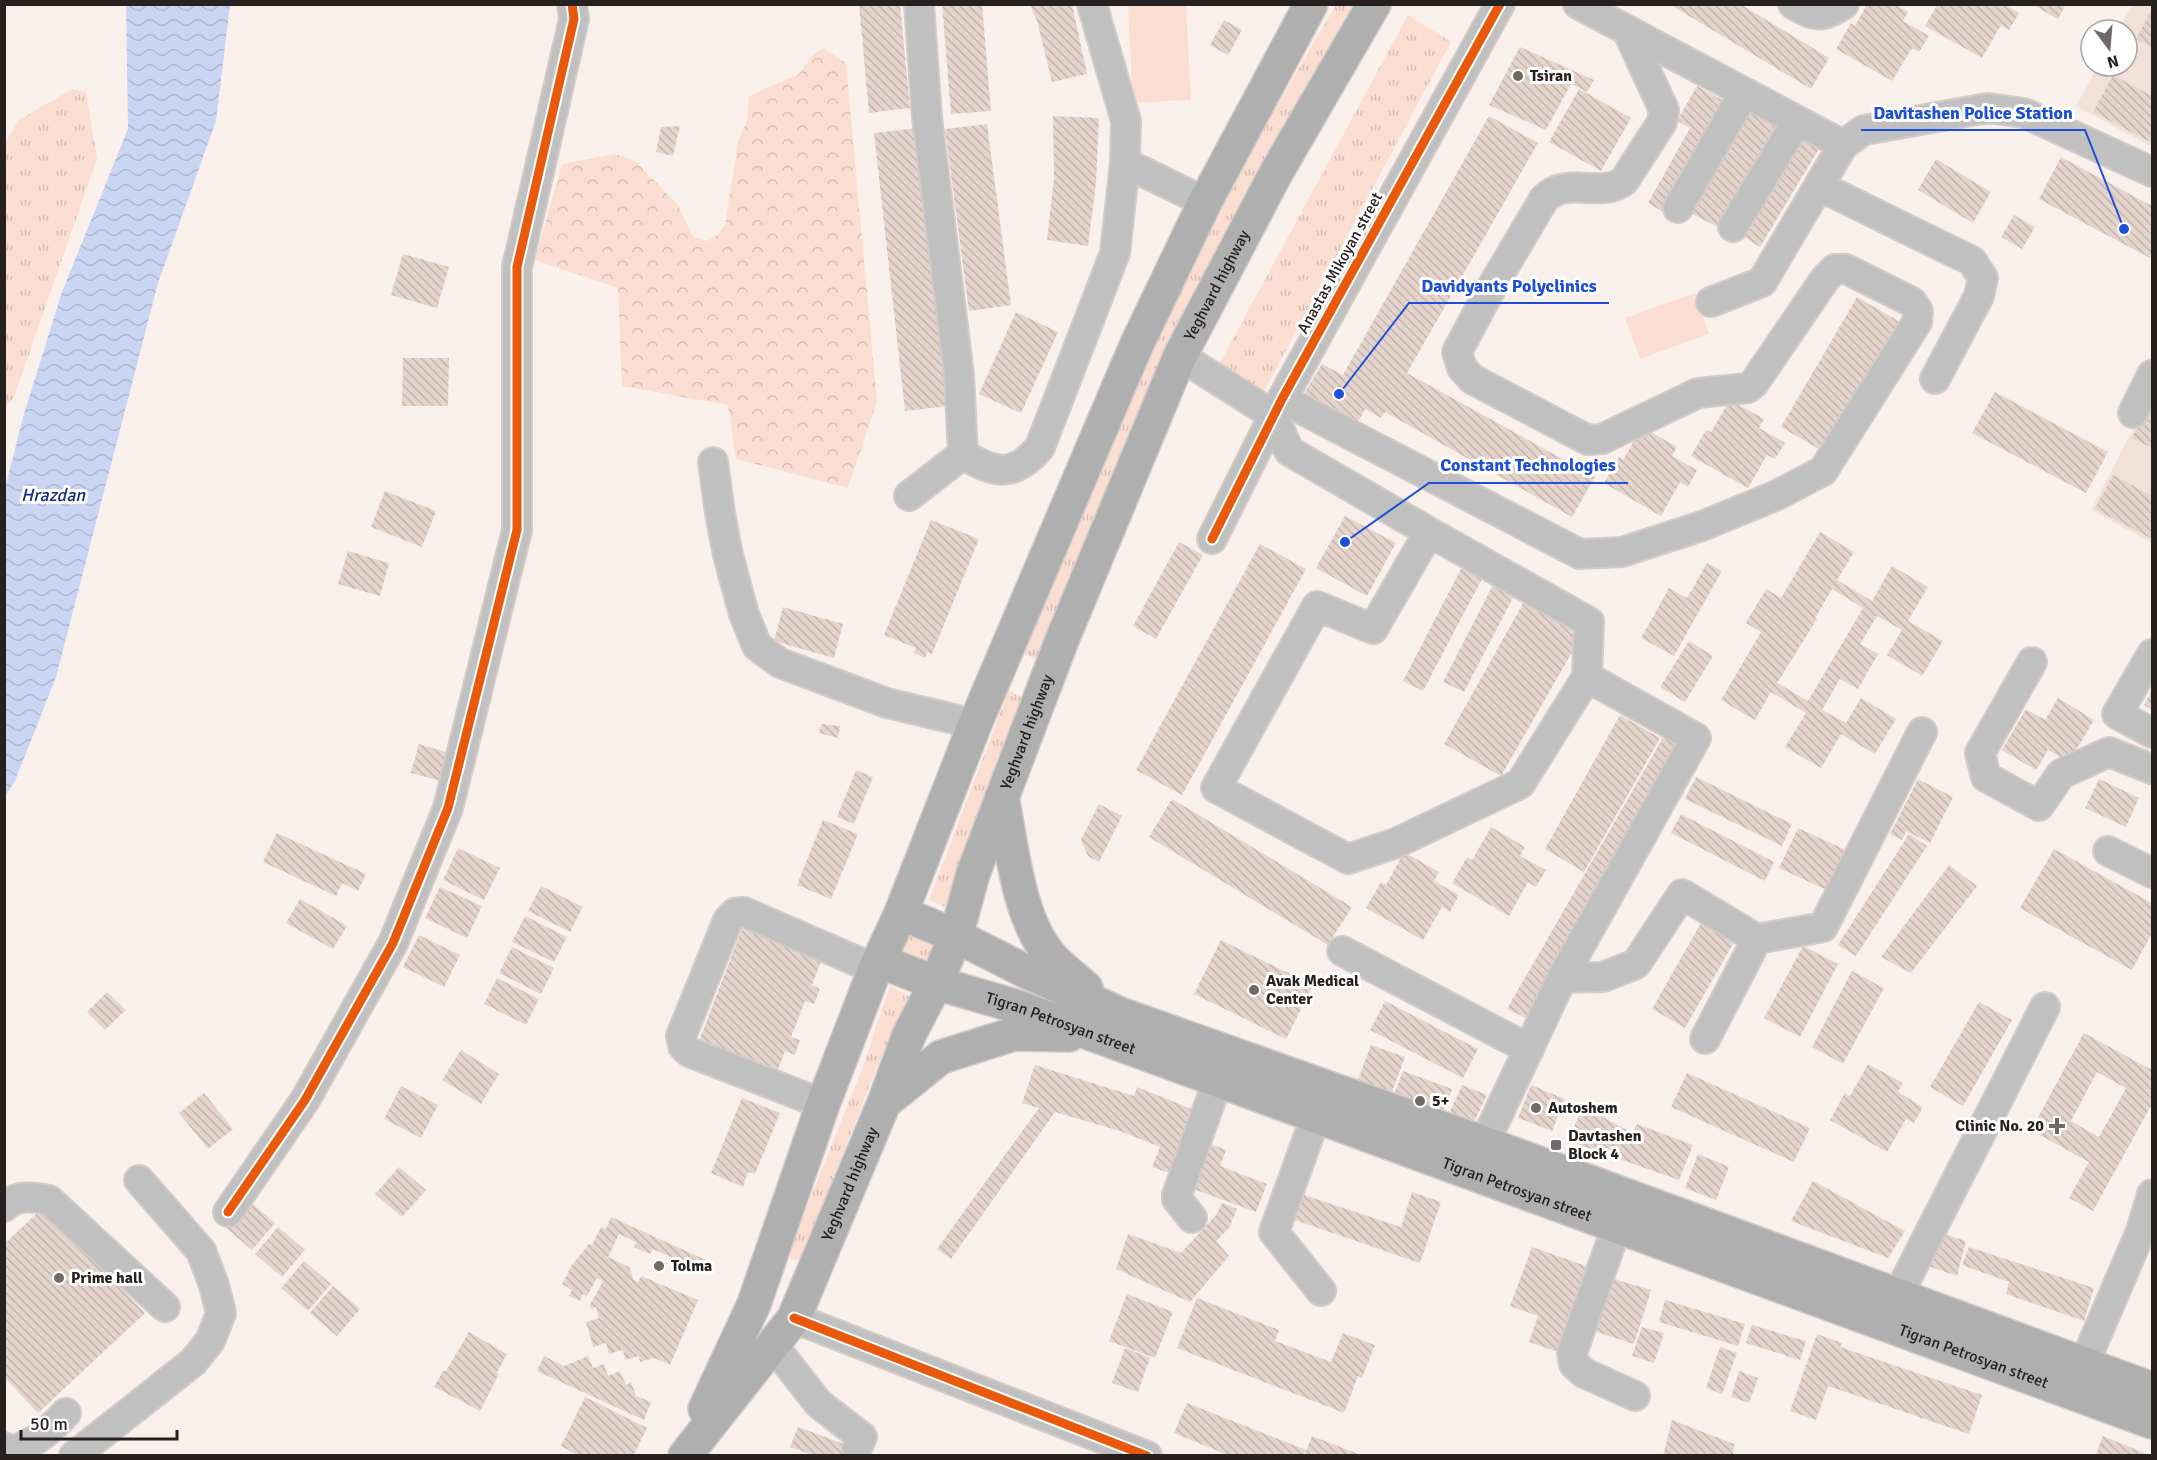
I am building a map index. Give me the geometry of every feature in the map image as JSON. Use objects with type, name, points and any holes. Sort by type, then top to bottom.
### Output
[{"type":"main road","name":"Yeghvard highway","points":[[684,1455],[754,1304],[823,1104],[877,965],[901,913],[975,724],[1136,346],[1205,202],[1311,4]]},
{"type":"main road","name":"Yeghvard highway","points":[[684,1455],[794,1318],[884,1103],[909,1035],[936,983],[956,936],[973,874],[1002,795],[1043,689],[1180,356],[1276,173],[1374,4]]},
{"type":"main road","points":[[999,669],[1043,689]]},
{"type":"main road","points":[[1002,795],[1022,898],[1033,928],[1053,959],[1116,1028]]},
{"type":"main road","name":"Tigran Petrosyan street","points":[[901,913],[956,936],[1025,971],[1116,1028],[1218,1080],[1316,1116],[1478,1157],[1617,1226],[2152,1422]]},
{"type":"main road","name":"Tigran Petrosyan street","points":[[877,965],[1015,1006],[1116,1028],[1478,1157],[1898,1295],[2152,1389]]},
{"type":"main road","points":[[884,1103],[941,1057],[1014,1034],[1064,1035],[1116,1028]]},
{"type":"street","points":[[228,1212],[304,1100],[393,943],[448,808],[517,530],[517,267],[574,19],[572,4]]},
{"type":"street","points":[[919,4],[927,118],[958,375],[963,454]]},
{"type":"street","points":[[963,454],[976,463],[995,471],[1013,469],[1029,460],[1040,447],[1115,253],[1125,163],[1126,121],[1092,4]]},
{"type":"street","name":"Anastas Mikoyan street","points":[[1212,539],[1278,407],[1500,4]]},
{"type":"street","points":[[1578,4],[1618,18],[1744,93],[1843,145]]},
{"type":"street","points":[[1793,4],[1811,15],[1828,14],[1844,4]]},
{"type":"street","points":[[1180,356],[1278,407],[1580,554],[1622,552],[1702,526],[1775,496],[1823,471],[1917,322],[1918,311],[1912,302],[1846,269],[1835,269],[1825,279],[1754,383],[1748,388],[1698,393],[1602,439],[1587,440],[1472,380],[1462,368],[1457,352],[1489,292],[1545,199],[1553,190],[1565,187],[1615,187],[1624,181],[1662,122],[1664,110],[1618,18]]},
{"type":"street","points":[[1678,208],[1744,93]]},
{"type":"street","points":[[1711,302],[1762,282],[1843,145],[1864,130],[1988,108],[2024,113],[2152,172]]},
{"type":"street","points":[[1733,227],[1797,121]]},
{"type":"street","points":[[1125,163],[1205,202]]},
{"type":"street","points":[[1819,186],[1972,261],[1983,278],[1979,296],[1935,379]]},
{"type":"street","points":[[2133,413],[2152,375]]},
{"type":"street","points":[[1278,407],[1289,451],[1589,622],[1587,677],[1520,784],[1396,843],[1348,859],[1216,788],[1317,606],[1373,629],[1429,532]]},
{"type":"street","points":[[909,496],[963,454]]},
{"type":"street","points":[[713,462],[728,555],[744,614],[757,646],[780,663],[887,703],[975,724]]},
{"type":"street","points":[[2152,654],[2117,714],[2152,733]]},
{"type":"street","points":[[2032,662],[1980,753],[1986,777],[2039,806],[2061,774],[2109,752],[2152,769]]},
{"type":"street","points":[[1478,1157],[1562,978],[1696,738],[1587,677]]},
{"type":"street","points":[[1562,978],[1604,977],[1636,964],[1682,894],[1758,939],[1823,927],[1922,732]]},
{"type":"street","points":[[2108,851],[2152,873]]},
{"type":"street","points":[[823,1104],[689,1052],[682,1046],[681,1036],[728,920],[735,914],[744,912],[877,965]]},
{"type":"street","points":[[1705,1038],[1758,939]]},
{"type":"street","points":[[1342,951],[1529,1049]]},
{"type":"street","points":[[1898,1295],[2044,1007]]},
{"type":"street","points":[[1192,1218],[1177,1199],[1177,1195],[1218,1080]]},
{"type":"street","points":[[1316,1116],[1275,1232],[1321,1292]]},
{"type":"street","points":[[74,1455],[193,1362],[210,1341],[221,1313],[214,1285],[201,1251],[138,1180]]},
{"type":"street","points":[[2084,1364],[2140,1231],[2152,1194]]},
{"type":"street","points":[[4,1207],[30,1196],[49,1200],[165,1307]]},
{"type":"street","points":[[1617,1226],[1572,1353],[1574,1365],[1584,1373],[1635,1396]]},
{"type":"street","points":[[794,1318],[1148,1455]]},
{"type":"street","points":[[772,1344],[819,1404],[862,1437],[857,1448]]},
{"type":"street","points":[[7,1451],[32,1444],[48,1432],[66,1413]]},
{"type":"shaded area","points":[[2132,5],[2152,5],[2152,147],[2076,106],[2091,78],[2139,78],[2139,18],[2125,18]]},
{"type":"shaded area","points":[[2152,393],[2152,543],[2091,510]]},
{"type":"green space","points":[[1128,5],[1186,5],[1191,100],[1133,103]]},
{"type":"green space","points":[[1336,5],[1352,5],[1251,185],[1187,308],[1091,525],[1038,660],[1024,654],[1139,368],[1199,246],[1244,162]]},
{"type":"green space","points":[[1408,15],[1451,42],[1262,395],[1216,370]]},
{"type":"green space","points":[[823,48],[846,63],[877,402],[848,488],[736,459],[728,405],[622,386],[618,288],[535,260],[562,164],[615,154],[635,161],[678,205],[693,237],[707,241],[718,235],[725,225],[738,142],[747,120],[749,96],[799,74],[814,54]]},
{"type":"green space","points":[[72,89],[86,92],[97,159],[14,397],[5,409],[5,143],[19,120]]},
{"type":"green space","points":[[1695,293],[1709,334],[1640,359],[1625,318]]},
{"type":"green space","points":[[1009,690],[1023,698],[990,781],[945,907],[929,900]]},
{"type":"green space","points":[[908,933],[936,943],[935,962],[905,967],[899,943]]},
{"type":"green space","points":[[890,986],[910,997],[900,1014],[875,1072],[801,1260],[791,1260],[788,1254],[864,1064]]},
{"type":"water","name":"Hrazdan","points":[[126,5],[230,5],[216,121],[158,283],[56,677],[15,781],[5,796],[5,489],[23,417],[62,292],[128,129]]},
{"type":"building","points":[[859,4],[900,4],[910,108],[869,113]]},
{"type":"building","points":[[942,4],[982,4],[991,111],[951,114]]},
{"type":"building","points":[[1030,4],[1072,4],[1087,74],[1052,82],[1037,21]]},
{"type":"building","points":[[1669,4],[1740,4],[1829,58],[1811,89]]},
{"type":"building","points":[[1867,4],[1894,4],[1908,12],[1903,21],[1929,36],[1919,52],[1912,48],[1892,81],[1836,49],[1851,23],[1855,26]]},
{"type":"building","points":[[1938,4],[2003,4],[2019,13],[2009,30],[2001,25],[1982,58],[1925,26]]},
{"type":"building","points":[[2031,4],[2066,4],[2058,19]]},
{"type":"building","points":[[2152,9],[2152,48],[2139,41],[2139,33]]},
{"type":"building","points":[[1224,20],[1242,30],[1228,55],[1210,45]]},
{"type":"building","points":[[1520,47],[1594,80],[1587,92],[1571,84],[1546,130],[1489,105]]},
{"type":"building","points":[[2111,78],[2119,78],[2152,96],[2152,143],[2093,112]]},
{"type":"building","points":[[1697,86],[1731,105],[1669,215],[1648,203],[1690,128],[1677,121]]},
{"type":"building","points":[[1579,89],[1631,118],[1601,171],[1549,142]]},
{"type":"building","points":[[1746,103],[1782,123],[1722,229],[1686,211]]},
{"type":"building","points":[[1053,116],[1099,118],[1096,183],[1088,246],[1047,240],[1054,178]]},
{"type":"building","points":[[1489,116],[1538,143],[1407,373],[1595,477],[1572,517],[1385,412],[1381,418],[1365,409],[1357,424],[1304,394],[1322,364],[1343,375]]},
{"type":"building","points":[[987,124],[1011,305],[969,311],[945,129]]},
{"type":"building","points":[[680,126],[673,156],[656,152],[661,127]]},
{"type":"building","points":[[918,128],[949,406],[905,411],[874,133]]},
{"type":"building","points":[[1801,129],[1823,142],[1760,247],[1738,233]]},
{"type":"building","points":[[2061,157],[2152,206],[2150,258],[2039,199]]},
{"type":"building","points":[[1936,159],[1991,192],[1973,223],[1918,190]]},
{"type":"building","points":[[2014,215],[2035,227],[2022,249],[2001,237]]},
{"type":"building","points":[[403,254],[449,267],[437,308],[391,295]]},
{"type":"building","points":[[1857,297],[1900,322],[1824,452],[1781,427]]},
{"type":"building","points":[[1016,312],[1058,332],[1021,413],[979,394]]},
{"type":"building","points":[[403,358],[449,358],[448,406],[402,406]]},
{"type":"building","points":[[1995,392],[2108,452],[2086,493],[1972,433]]},
{"type":"building","points":[[2152,399],[2152,448],[2132,438]]},
{"type":"building","points":[[1730,400],[1764,419],[1759,428],[1785,443],[1775,459],[1767,455],[1748,488],[1691,456],[1706,430],[1711,432]]},
{"type":"building","points":[[1642,427],[1677,447],[1672,456],[1697,470],[1688,487],[1680,482],[1661,516],[1604,483],[1619,457],[1623,460]]},
{"type":"building","points":[[2113,475],[2152,496],[2152,539],[2095,509]]},
{"type":"building","points":[[385,491],[436,511],[422,547],[371,527]]},
{"type":"building","points":[[1345,516],[1396,543],[1367,596],[1316,568]]},
{"type":"building","points":[[931,520],[979,539],[932,654],[927,652],[925,658],[914,653],[916,648],[884,635]]},
{"type":"building","points":[[1820,532],[1854,552],[1837,580],[1872,601],[1892,566],[1928,587],[1908,621],[1943,641],[1922,676],[1887,655],[1902,630],[1877,616],[1860,644],[1878,654],[1858,689],[1840,679],[1822,710],[1846,723],[1861,698],[1896,719],[1875,754],[1841,734],[1821,768],[1785,747],[1806,713],[1771,692],[1755,720],[1721,700],[1761,632],[1746,623],[1766,589],[1781,598]],"holes":[[[1832,589],[1863,608],[1808,701],[1777,683],[1817,619],[1815,618]]]},
{"type":"building","points":[[1179,542],[1203,555],[1156,639],[1133,626]]},
{"type":"building","points":[[1260,544],[1306,569],[1182,795],[1136,770]]},
{"type":"building","points":[[348,551],[389,563],[380,596],[338,584]]},
{"type":"building","points":[[1707,563],[1722,571],[1674,656],[1641,638],[1669,588],[1687,598]]},
{"type":"building","points":[[1462,567],[1483,577],[1423,691],[1403,681]]},
{"type":"building","points":[[1496,579],[1517,590],[1464,692],[1443,682]]},
{"type":"building","points":[[1529,593],[1587,626],[1501,776],[1444,744]]},
{"type":"building","points":[[783,607],[843,624],[834,658],[774,641]]},
{"type":"building","points":[[1689,641],[1713,656],[1685,702],[1660,687]]},
{"type":"building","points":[[2152,690],[2152,710],[2144,705]]},
{"type":"building","points":[[2058,698],[2094,720],[2069,762],[2048,750],[2036,770],[2002,750],[2026,709],[2045,720]]},
{"type":"building","points":[[1620,715],[1660,738],[1584,872],[1545,849]]},
{"type":"building","points":[[821,724],[840,726],[838,738],[819,733]]},
{"type":"building","points":[[1667,731],[1687,742],[1530,1020],[1507,1009]]},
{"type":"building","points":[[419,744],[449,753],[441,781],[411,773]]},
{"type":"building","points":[[856,770],[873,777],[854,824],[837,817]]},
{"type":"building","points":[[1696,777],[1792,824],[1782,846],[1685,799]]},
{"type":"building","points":[[1918,779],[1953,797],[1930,843],[1906,831],[1902,840],[1890,834]]},
{"type":"building","points":[[2099,779],[2139,798],[2126,827],[2085,808]]},
{"type":"building","points":[[1172,799],[1352,907],[1328,945],[1149,837]]},
{"type":"building","points":[[1099,804],[1122,816],[1099,862],[1088,856],[1081,840]]},
{"type":"building","points":[[1681,814],[1774,862],[1765,881],[1671,833]]},
{"type":"building","points":[[823,820],[858,834],[831,899],[797,885]]},
{"type":"building","points":[[1491,827],[1525,847],[1520,856],[1546,870],[1536,887],[1528,882],[1509,916],[1452,883],[1467,857],[1472,860]]},
{"type":"building","points":[[1798,828],[1850,852],[1831,892],[1779,868]]},
{"type":"building","points":[[277,833],[366,874],[358,891],[342,883],[336,896],[263,862]]},
{"type":"building","points":[[1909,834],[1927,846],[1856,956],[1838,945]]},
{"type":"building","points":[[458,848],[500,868],[484,900],[443,880]]},
{"type":"building","points":[[2054,849],[2152,903],[2152,933],[2132,970],[2020,908]]},
{"type":"building","points":[[1404,852],[1439,872],[1434,881],[1459,895],[1450,912],[1442,907],[1423,940],[1366,908],[1381,882],[1386,885]]},
{"type":"building","points":[[1949,865],[1977,886],[1911,973],[1881,957]]},
{"type":"building","points":[[541,886],[583,907],[570,932],[528,911]]},
{"type":"building","points":[[440,887],[482,906],[467,938],[425,918]]},
{"type":"building","points":[[300,899],[347,926],[333,949],[286,923]]},
{"type":"building","points":[[525,916],[567,937],[554,962],[512,942]]},
{"type":"building","points":[[1701,923],[1734,942],[1685,1028],[1652,1009]]},
{"type":"building","points":[[742,929],[822,959],[812,985],[820,989],[814,1004],[805,1001],[791,1037],[800,1040],[795,1055],[785,1051],[774,1079],[696,1049]]},
{"type":"building","points":[[419,935],[460,955],[444,987],[403,967]]},
{"type":"building","name":"Avak Medical Center","points":[[1221,940],[1313,985],[1286,1039],[1194,994]]},
{"type":"building","points":[[1803,946],[1838,964],[1800,1037],[1764,1018]]},
{"type":"building","points":[[512,947],[554,968],[541,994],[499,973]]},
{"type":"building","points":[[1852,971],[1884,988],[1843,1064],[1812,1047]]},
{"type":"building","points":[[497,978],[539,999],[526,1025],[484,1004]]},
{"type":"building","points":[[107,992],[126,1010],[105,1030],[87,1012]]},
{"type":"building","points":[[1385,1001],[1478,1049],[1463,1078],[1370,1030]]},
{"type":"building","points":[[1979,1002],[2012,1020],[1963,1106],[1930,1087]]},
{"type":"building","name":"Clinic No. 20","points":[[2084,1033],[2152,1070],[2152,1104],[2093,1211],[2069,1198],[2089,1162],[2031,1130]],"holes":[[[2097,1072],[2126,1088],[2099,1137],[2071,1121]]]},
{"type":"building","points":[[1371,1045],[1405,1057],[1390,1097],[1356,1085]]},
{"type":"building","points":[[461,1050],[499,1074],[481,1104],[442,1080]]},
{"type":"building","points":[[1868,1064],[1903,1083],[1898,1092],[1923,1107],[1914,1123],[1906,1119],[1887,1152],[1830,1120],[1845,1093],[1850,1096]]},
{"type":"building","points":[[1035,1065],[1134,1096],[1137,1087],[1194,1110],[1169,1173],[1152,1167],[1160,1147],[1120,1131],[1055,1112],[951,1259],[937,1249],[1039,1108],[1022,1103]]},
{"type":"building","points":[[1403,1071],[1452,1089],[1442,1117],[1392,1099]]},
{"type":"building","points":[[1687,1073],[1810,1128],[1794,1162],[1671,1107]]},
{"type":"building","points":[[1462,1085],[1487,1095],[1472,1126],[1448,1116]]},
{"type":"building","points":[[1531,1085],[1565,1099],[1552,1131],[1518,1118]]},
{"type":"building","points":[[401,1086],[438,1105],[421,1138],[384,1119]]},
{"type":"building","points":[[204,1093],[233,1129],[208,1149],[179,1113]]},
{"type":"building","points":[[742,1098],[780,1113],[755,1174],[748,1172],[743,1187],[711,1173]]},
{"type":"building","points":[[1583,1106],[1632,1133],[1637,1124],[1693,1145],[1679,1180],[1568,1141]]},
{"type":"building","points":[[1202,1141],[1226,1150],[1220,1166],[1267,1184],[1256,1212],[1185,1186]]},
{"type":"building","points":[[1698,1154],[1729,1167],[1716,1200],[1685,1188]]},
{"type":"building","points":[[399,1167],[426,1190],[402,1217],[375,1194]]},
{"type":"building","points":[[1813,1181],[1905,1231],[1888,1258],[1791,1221]]},
{"type":"building","points":[[1295,1192],[1401,1227],[1412,1192],[1441,1202],[1420,1263],[1286,1217]]},
{"type":"building","points":[[248,1200],[275,1223],[252,1250],[225,1227]]},
{"type":"building","points":[[1222,1203],[1237,1209],[1229,1228],[1216,1241],[1229,1256],[1190,1302],[1116,1269],[1128,1234],[1181,1253],[1216,1215]]},
{"type":"building","name":"Prime hall","points":[[45,1206],[145,1313],[38,1413],[4,1377],[4,1244]]},
{"type":"building","points":[[611,1217],[708,1261],[704,1269],[699,1267],[695,1274],[682,1268],[684,1263],[653,1249],[650,1254],[634,1247],[636,1242],[619,1234],[608,1257],[629,1267],[634,1280],[638,1282],[641,1276],[698,1300],[670,1365],[654,1358],[640,1362],[639,1356],[625,1360],[623,1350],[609,1354],[606,1343],[593,1347],[586,1322],[599,1318],[596,1307],[591,1309],[590,1305],[603,1281],[597,1278],[587,1296],[583,1294],[580,1301],[569,1296],[572,1290],[562,1284],[572,1265],[589,1244],[592,1245],[601,1227],[606,1229]]},
{"type":"building","points":[[278,1227],[305,1250],[282,1277],[255,1254]]},
{"type":"building","points":[[1944,1234],[1966,1241],[1957,1276],[1928,1266],[1940,1248]]},
{"type":"building","points":[[1532,1247],[1589,1267],[1558,1352],[1529,1342],[1538,1316],[1510,1306]]},
{"type":"building","points":[[1969,1247],[2094,1288],[2084,1321],[2006,1294],[2009,1282],[1962,1265]]},
{"type":"building","points":[[304,1261],[331,1284],[308,1311],[281,1288]]},
{"type":"building","points":[[1604,1276],[1651,1290],[1634,1344],[1587,1329]]},
{"type":"building","points":[[333,1286],[360,1309],[337,1336],[310,1313]]},
{"type":"building","points":[[1127,1294],[1173,1312],[1155,1358],[1109,1341]]},
{"type":"building","points":[[1197,1298],[1279,1330],[1275,1341],[1331,1362],[1343,1333],[1375,1345],[1362,1378],[1358,1376],[1344,1413],[1177,1348]]},
{"type":"building","points":[[1665,1300],[1745,1324],[1738,1346],[1659,1322]]},
{"type":"building","points":[[1752,1325],[1806,1341],[1800,1360],[1746,1343]]},
{"type":"building","points":[[1642,1327],[1664,1333],[1654,1363],[1632,1356]]},
{"type":"building","points":[[469,1332],[507,1354],[480,1411],[434,1387]]},
{"type":"building","points":[[1817,1334],[1842,1343],[1840,1347],[1982,1395],[1969,1434],[1828,1386],[1816,1420],[1790,1411]]},
{"type":"building","points":[[1720,1347],[1737,1353],[1722,1394],[1706,1388]]},
{"type":"building","points":[[1125,1348],[1150,1358],[1138,1392],[1112,1383]]},
{"type":"building","points":[[544,1356],[564,1366],[588,1356],[593,1368],[604,1364],[608,1376],[620,1371],[626,1385],[631,1382],[636,1396],[651,1402],[644,1420],[537,1371]]},
{"type":"building","points":[[1739,1371],[1758,1378],[1749,1403],[1731,1397]]},
{"type":"building","points":[[585,1397],[647,1428],[633,1456],[579,1456],[561,1446]]},
{"type":"building","points":[[1187,1403],[1306,1450],[1303,1456],[1230,1456],[1174,1433]]},
{"type":"building","points":[[1672,1420],[1734,1444],[1733,1456],[1663,1456]]},
{"type":"building","points":[[798,1427],[876,1456],[815,1456],[790,1447]]},
{"type":"building","points":[[1312,1436],[1361,1455],[1361,1456],[1304,1456]]},
{"type":"building","points":[[2103,1436],[2149,1455],[2149,1456],[2096,1454]]},
{"type":"cycle path","points":[[228,1212],[305,1100],[393,943],[448,808],[517,530],[517,267],[574,19],[572,4]]},
{"type":"cycle path","points":[[1212,539],[1282,399],[1500,4]]},
{"type":"cycle path","points":[[794,1318],[1147,1456]]},
{"type":"place","name":"Tsiran","points":[[1518,76]]},
{"type":"place","name":"Davitashen Police Station","points":[[2124,229]]},
{"type":"place","name":"Davidyants Polyclinics","points":[[1339,394]]},
{"type":"place","name":"Constant Technologies","points":[[1345,542]]},
{"type":"place","name":"Avak Medical Center","points":[[1254,990]]},
{"type":"place","name":"5+","points":[[1420,1101]]},
{"type":"place","name":"Autoshem","points":[[1536,1108]]},
{"type":"place","name":"Clinic No. 20","points":[[2057,1126]]},
{"type":"place","name":"Davtashen Block 4","points":[[1556,1145]]},
{"type":"place","name":"Tolma","points":[[659,1266]]},
{"type":"place","name":"Prime hall","points":[[59,1278]]}]
